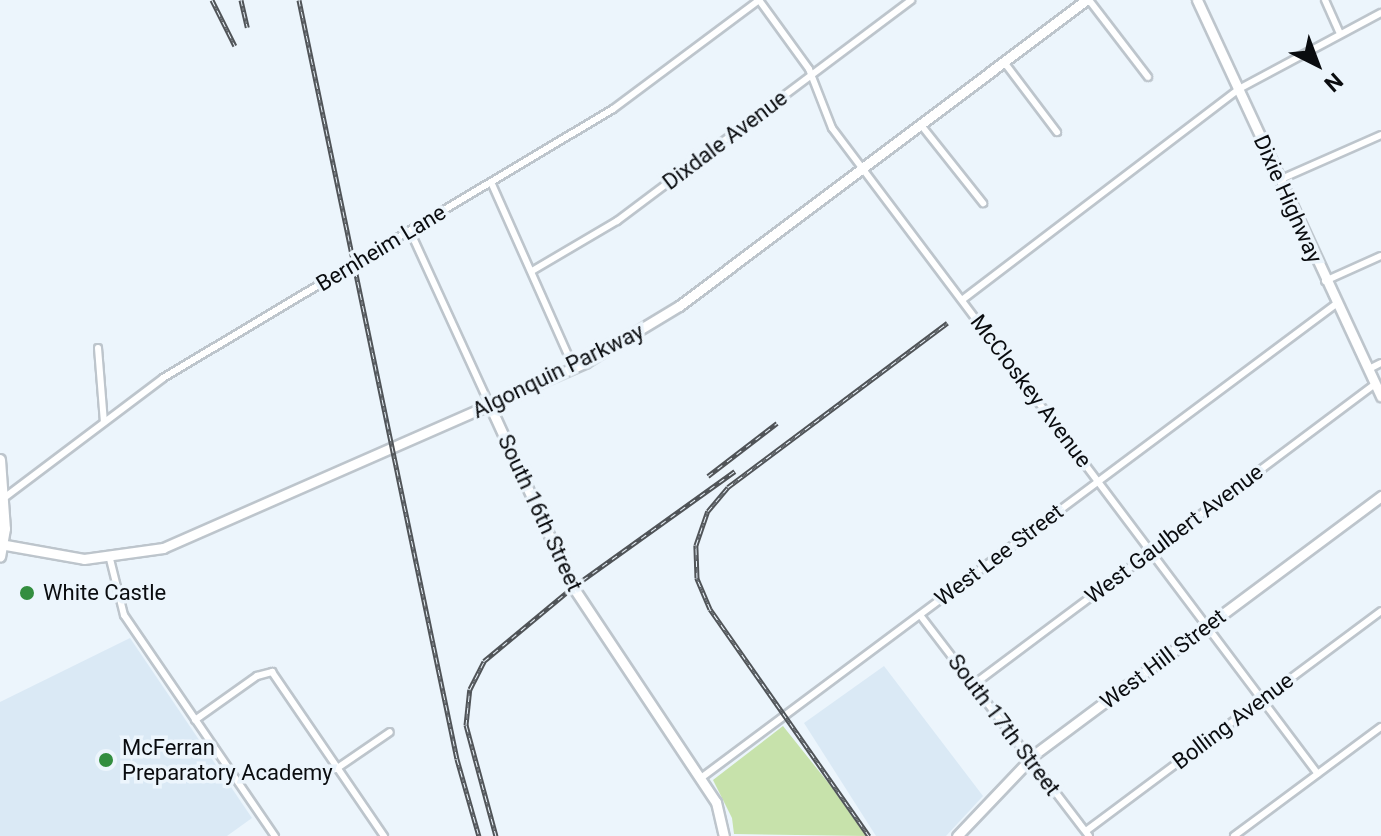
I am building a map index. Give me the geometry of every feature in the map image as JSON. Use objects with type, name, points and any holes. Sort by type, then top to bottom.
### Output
[{"type":"main road","points":[[0,460],[4,498],[0,557]]},
{"type":"street","name":"McCloskey Avenue","points":[[759,0],[812,75],[832,128],[1318,774]]},
{"type":"street","name":"Bernheim Lane","points":[[4,498],[179,368],[636,94],[759,0]]},
{"type":"street","name":"Dixdale Avenue","points":[[532,271],[617,221],[911,0]]},
{"type":"street","name":"Algonquin Parkway","points":[[2,544],[41,555],[110,559],[188,539],[574,368],[679,306],[1088,0]]},
{"type":"street","points":[[1088,0],[1148,77]]},
{"type":"street","name":"Dixie Highway","points":[[1197,0],[1381,396]]},
{"type":"street","points":[[1325,0],[1340,34]]},
{"type":"street","points":[[962,300],[1239,89],[1381,13]]},
{"type":"street","points":[[1004,62],[1057,132]]},
{"type":"street","points":[[921,125],[983,203]]},
{"type":"street","points":[[1279,180],[1381,135]]},
{"type":"street","points":[[491,182],[574,368]]},
{"type":"street","name":"South 16th Street","points":[[410,231],[573,587],[701,778],[721,813],[724,836]]},
{"type":"street","points":[[1325,281],[1381,256]]},
{"type":"street","name":"West Lee Street","points":[[701,778],[1336,304]]},
{"type":"street","points":[[98,348],[104,422]]},
{"type":"street","points":[[1369,369],[1381,363]]},
{"type":"street","name":"West Gaulbert Avenue","points":[[973,685],[1375,384]]},
{"type":"street","name":"West Hill Street","points":[[957,836],[1030,759],[1381,496]]},
{"type":"street","points":[[110,559],[124,615],[275,836]]},
{"type":"street","name":"Bolling Avenue","points":[[1088,834],[1381,611]]},
{"type":"street","name":"South 17th Street","points":[[920,615],[1088,834]]},
{"type":"street","points":[[195,720],[257,676],[272,672],[384,836]]},
{"type":"street","points":[[1234,836],[1381,727]]},
{"type":"street","points":[[336,769],[390,732]]},
{"type":"shaded area","name":"McFerran Preparatory Academy","points":[[130,638],[252,818],[227,836],[0,836],[0,702]]},
{"type":"shaded area","points":[[884,666],[983,796],[946,836],[876,836],[804,723]]},
{"type":"green space","points":[[783,726],[866,836],[734,834],[732,818],[713,780]]},
{"type":"railway","points":[[212,0],[235,46]]},
{"type":"railway","points":[[241,0],[247,27]]},
{"type":"railway","points":[[299,0],[457,759],[479,836]]},
{"type":"railway","points":[[869,836],[710,609],[697,578],[696,545],[708,511],[728,487],[947,323]]},
{"type":"railway","points":[[708,476],[777,423]]},
{"type":"railway","points":[[496,836],[466,725],[470,689],[484,661],[573,587],[735,471]]},
{"type":"place","name":"White Castle","points":[[27,593]]},
{"type":"place","name":"McFerran Preparatory Academy","points":[[106,760]]}]
